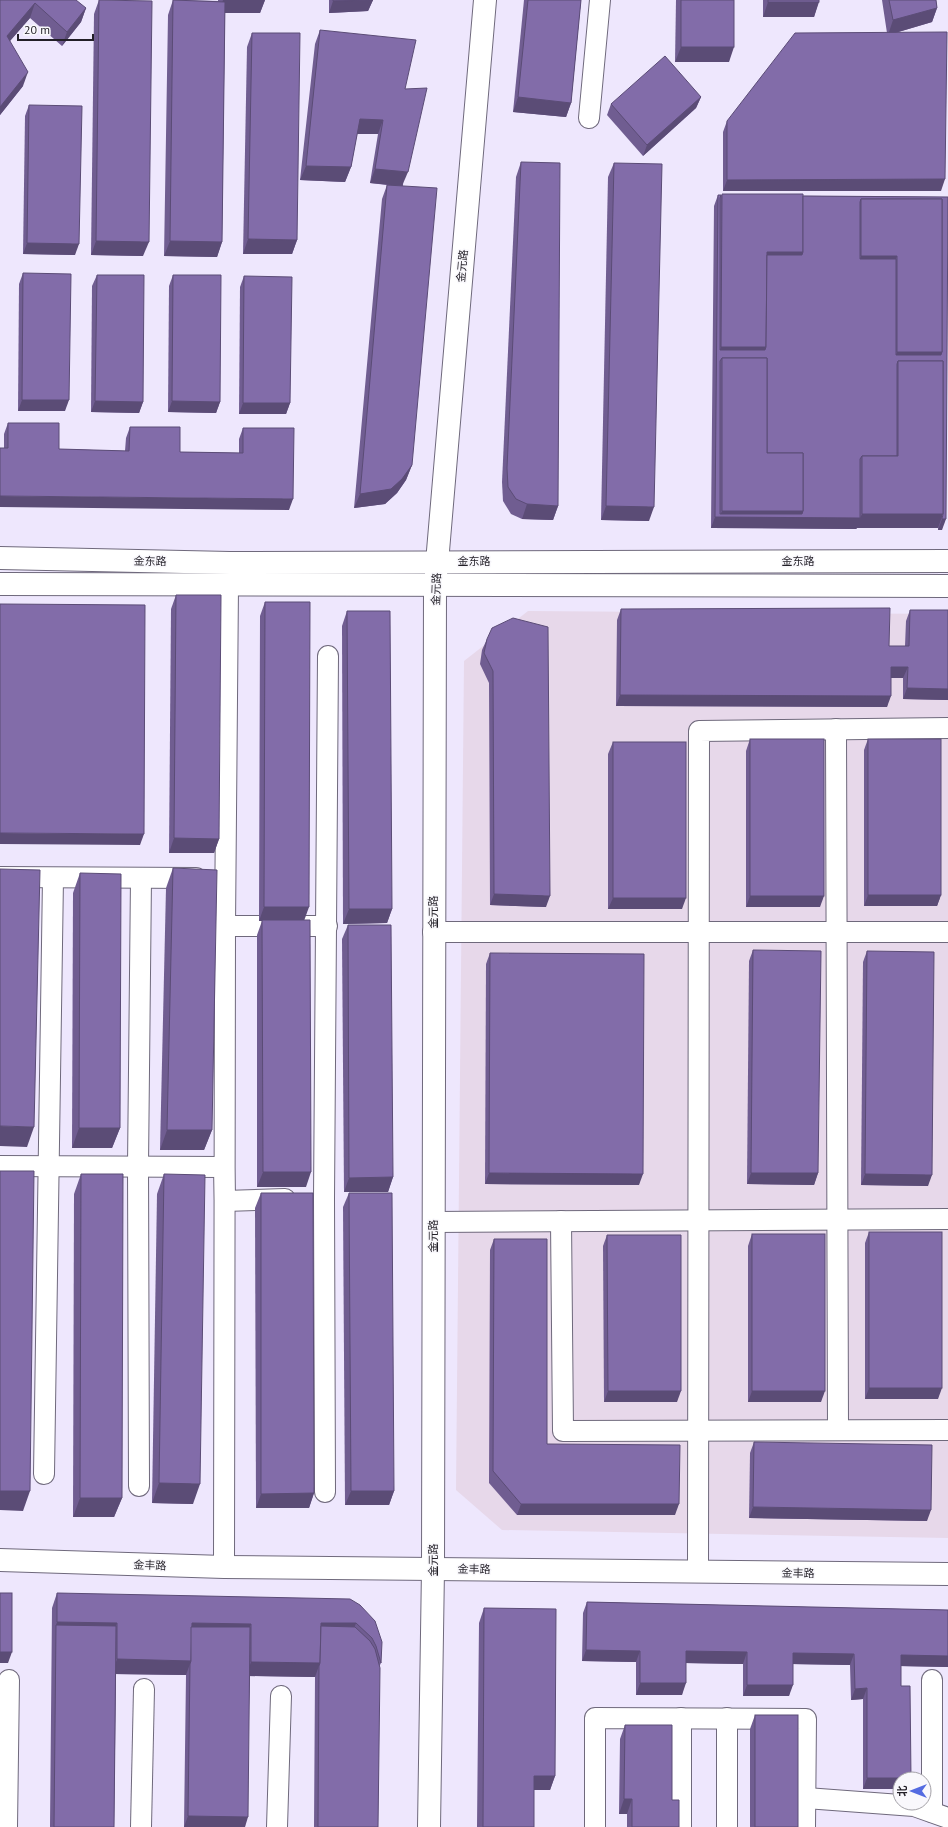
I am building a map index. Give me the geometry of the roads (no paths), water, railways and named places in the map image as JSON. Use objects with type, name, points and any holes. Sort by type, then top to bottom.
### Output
[{"type":"street","name":"金元路","points":[[429,1827],[433,1569],[433,932],[435,586],[485,0]]},
{"type":"street","points":[[589,118],[600,0]]},
{"type":"street","name":"金东路","points":[[0,558],[230,562],[948,561]]},
{"type":"street","points":[[0,584],[228,586],[948,586]]},
{"type":"street","points":[[224,1567],[225,878],[228,586]]},
{"type":"street","points":[[325,1492],[312,1199],[327,926],[328,656]]},
{"type":"street","points":[[698,1572],[699,731],[948,728]]},
{"type":"street","points":[[836,729],[838,1430]]},
{"type":"street","points":[[0,877],[225,878]]},
{"type":"street","points":[[44,1474],[53,878]]},
{"type":"street","points":[[139,1486],[138,1166],[141,878]]},
{"type":"street","points":[[225,926],[327,926]]},
{"type":"street","points":[[433,932],[948,932]]},
{"type":"street","points":[[0,1166],[224,1167]]},
{"type":"street","points":[[225,1201],[312,1199]]},
{"type":"street","points":[[433,1222],[948,1219]]},
{"type":"street","points":[[561,1221],[563,1431],[948,1430]]},
{"type":"street","name":"金丰路","points":[[0,1560],[224,1567],[948,1574]]},
{"type":"street","points":[[8,1827],[10,1680]]},
{"type":"street","points":[[806,1798],[914,1806],[940,1815],[932,1680]]},
{"type":"street","points":[[141,1827],[144,1689]]},
{"type":"street","points":[[277,1827],[281,1696]]},
{"type":"street","points":[[595,1827],[595,1718],[681,1718],[806,1719],[805,1827]]},
{"type":"street","points":[[681,1718],[681,1827]]},
{"type":"street","points":[[727,1718],[727,1827]]}]
